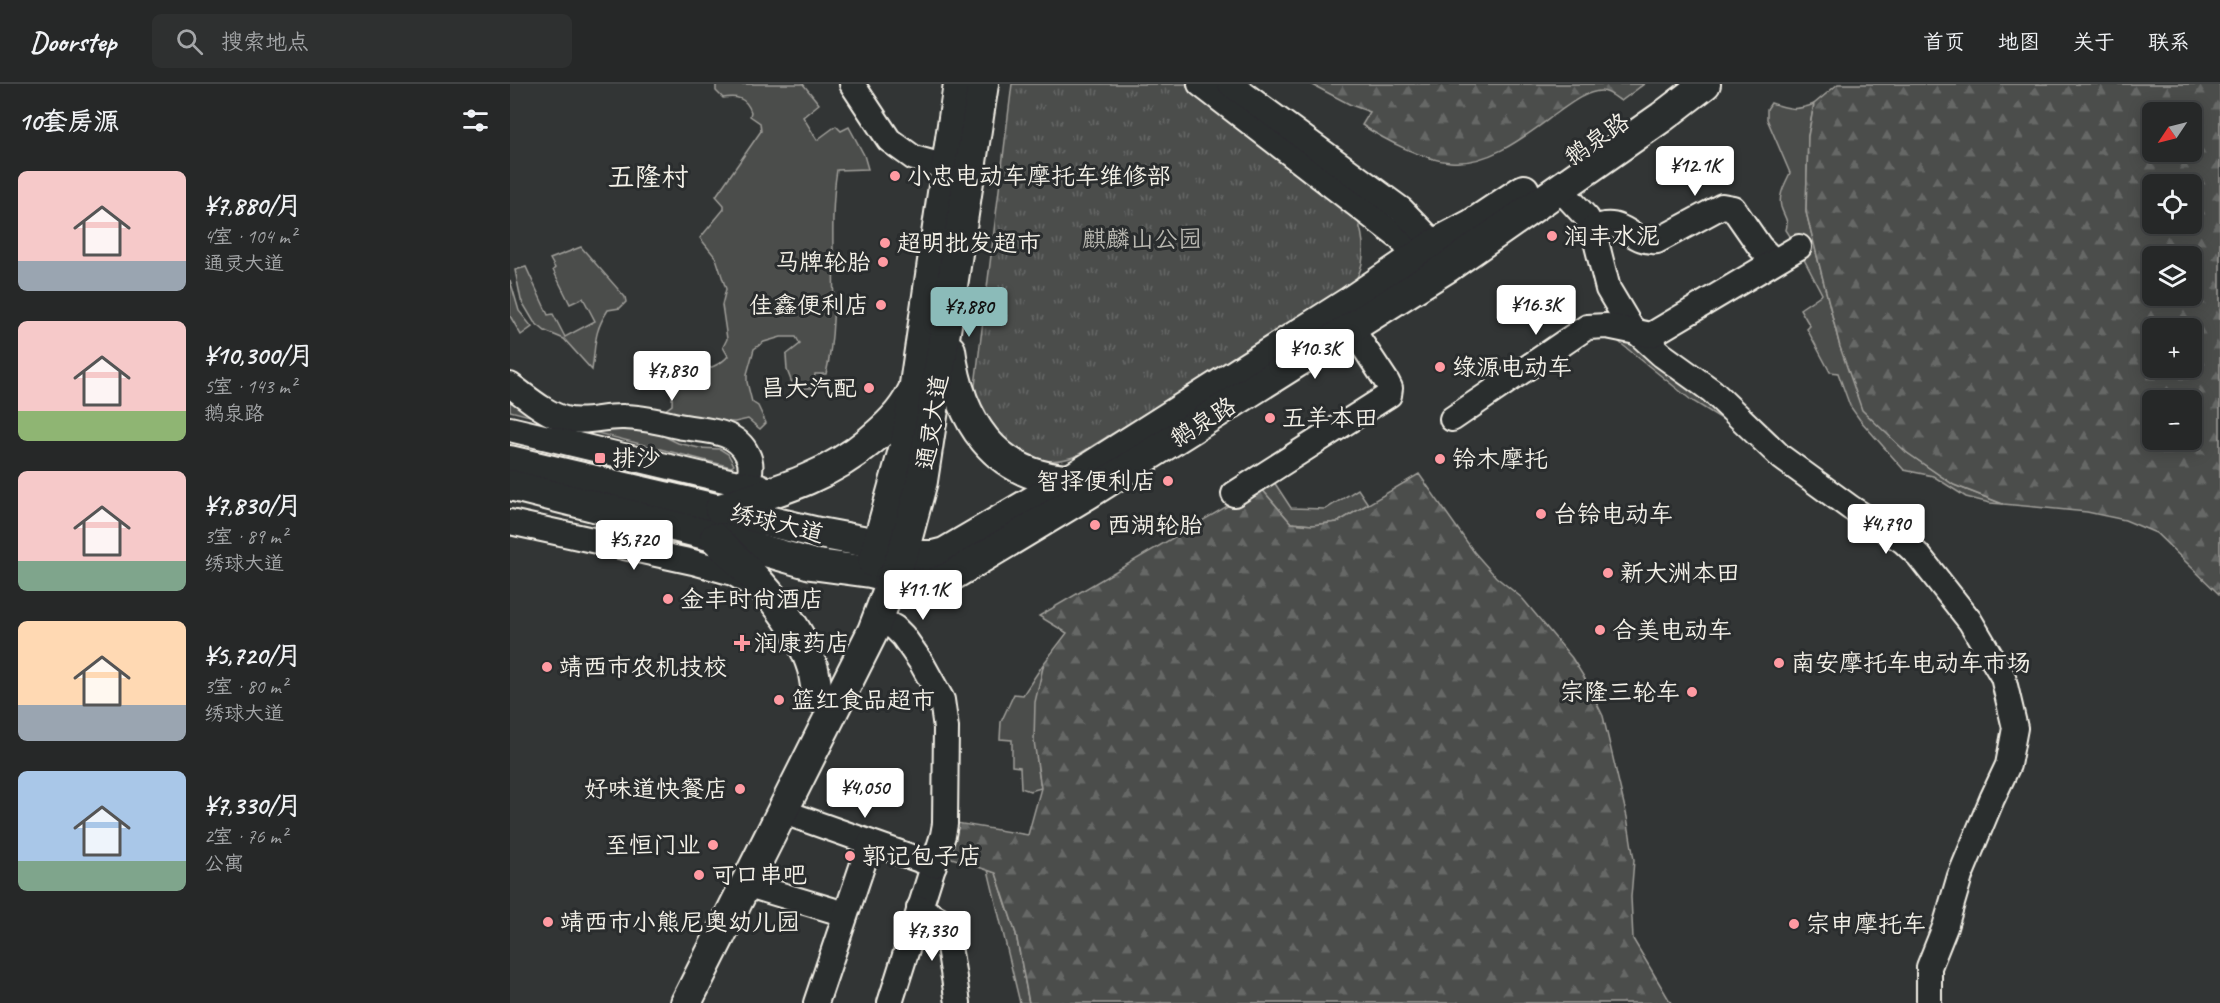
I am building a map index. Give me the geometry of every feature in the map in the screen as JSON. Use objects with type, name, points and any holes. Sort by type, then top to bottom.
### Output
[{"type":"main road","name":"通灵大道","points":[[887,561],[959,84]]},
{"type":"main road","name":"通灵大道","points":[[887,561],[922,482],[983,84]]},
{"type":"main road","name":"鹅泉路","points":[[887,561],[931,584],[946,579],[1094,490],[1352,328],[1494,211],[1674,84]]},
{"type":"main road","name":"鹅泉路","points":[[887,561],[945,553],[1433,262],[1560,189],[1705,84]]},
{"type":"main road","points":[[948,316],[951,353],[958,389],[977,433],[995,453],[1021,468],[1060,480],[1070,480]]},
{"type":"main road","points":[[818,697],[813,669],[805,648],[793,627],[749,571],[716,523],[783,488],[821,475],[859,450],[903,411],[914,391]]},
{"type":"main road","name":"绣球大道","points":[[510,461],[716,523],[811,564],[887,561]]},
{"type":"main road","name":"绣球大道","points":[[510,485],[716,523]]},
{"type":"main road","points":[[687,1003],[781,811],[877,626],[887,561]]},
{"type":"main road","points":[[672,1003],[818,697],[887,561]]},
{"type":"main road","points":[[877,626],[922,593],[946,579]]},
{"type":"street","points":[[852,84],[889,141],[914,158],[947,167]]},
{"type":"street","points":[[1200,84],[1433,262]]},
{"type":"street","points":[[1230,84],[1402,210],[1433,262]]},
{"type":"street","points":[[1560,189],[1587,218],[1593,229],[1608,288],[1623,316],[1638,334],[1662,355],[1712,391],[1781,457],[1851,508],[1903,541],[1919,556],[1970,621],[2003,677],[2015,728],[2008,765],[1960,876],[1945,927],[1929,967],[1929,1003]]},
{"type":"street","points":[[1593,229],[1602,225],[1616,225],[1640,239],[1649,242],[1657,241],[1722,206],[1728,206],[1733,208],[1774,261]]},
{"type":"street","points":[[1452,419],[1587,327],[1606,326],[1651,335],[1659,332],[1799,247]]},
{"type":"street","points":[[1234,494],[1389,396],[1390,388],[1387,382],[1352,328]]},
{"type":"street","points":[[510,385],[541,408],[565,419],[577,421],[624,417],[661,420],[677,426],[726,434],[745,449],[749,457],[750,476],[745,484]]},
{"type":"street","points":[[510,429],[745,484],[783,488]]},
{"type":"street","points":[[510,522],[693,562],[733,573],[768,596]]},
{"type":"street","points":[[877,626],[895,628],[921,662],[942,700],[946,728],[945,824],[890,1003]]},
{"type":"street","points":[[781,811],[934,865]]},
{"type":"street","points":[[816,1003],[870,843]]},
{"type":"street","points":[[745,884],[845,914]]},
{"type":"street","points":[[919,908],[939,918],[947,934],[958,1003]]},
{"type":"green space","points":[[716,84],[803,84],[819,104],[803,117],[817,140],[836,126],[841,131],[849,127],[864,155],[868,169],[837,170],[833,221],[833,323],[826,374],[815,374],[813,388],[794,388],[787,370],[786,355],[800,344],[796,337],[781,337],[764,342],[754,349],[747,382],[752,402],[758,406],[766,423],[760,429],[748,419],[727,422],[664,411],[672,405],[673,368],[687,360],[694,369],[705,369],[718,364],[728,356],[723,347],[727,339],[722,305],[726,289],[716,258],[700,238],[724,209],[724,205],[716,196],[761,131],[760,123],[750,116],[751,112],[746,103],[732,97],[723,98],[716,91]]},
{"type":"green space","name":"麒麟山公园","points":[[1012,84],[1187,84],[1357,218],[1362,235],[1363,254],[1355,280],[1337,295],[1076,456],[1056,460],[1036,459],[1007,448],[995,438],[987,424],[975,386]]},
{"type":"green space","points":[[1311,84],[1644,84],[1621,101],[1604,91],[1585,95],[1522,138],[1495,153],[1465,162],[1450,162],[1416,153],[1382,137],[1362,125],[1370,112],[1351,105]]},
{"type":"green space","points":[[1838,84],[2220,84],[2220,595],[2156,533],[2125,520],[2087,512],[2003,504],[1954,485],[1906,452],[1862,410],[1840,347],[1806,212],[1808,136],[1814,104]]},
{"type":"green space","points":[[1771,103],[1792,108],[1814,104],[1808,136],[1806,212],[1840,347],[1906,452],[1954,485],[2003,504],[1966,497],[1933,476],[1904,470],[1850,406],[1838,373],[1830,372],[1807,329],[1810,326],[1800,309],[1822,294],[1786,230],[1787,221],[1780,198],[1790,173],[1767,119],[1767,109]]},
{"type":"green space","points":[[581,247],[625,297],[626,302],[620,308],[608,310],[603,318],[596,339],[592,370],[564,339],[545,331],[534,322],[521,300],[515,270],[526,267],[548,315],[553,314],[565,337],[595,321],[583,298],[570,304],[550,259]]},
{"type":"green space","points":[[510,280],[519,311],[532,327],[521,335],[510,316]]},
{"type":"green space","points":[[1609,334],[1640,347],[1657,358],[1727,422],[1691,400]]},
{"type":"green space","points":[[510,394],[653,431],[678,443],[699,448],[720,449],[728,454],[734,465],[731,467],[510,411]]},
{"type":"green space","points":[[1419,474],[1474,552],[1496,577],[1522,598],[1572,658],[1603,716],[1627,817],[1634,860],[1631,897],[1633,939],[1671,1003],[1029,1003],[1016,934],[996,873],[946,856],[951,822],[1028,835],[1041,788],[1034,741],[1035,702],[1044,663],[1067,633],[1039,616],[1260,487],[1291,523],[1312,525],[1338,522]]},
{"type":"green space","points":[[1274,482],[1291,508],[1326,509],[1358,489],[1368,504],[1338,522],[1312,525],[1291,523],[1260,487]]},
{"type":"green space","points":[[1044,663],[1035,726],[1041,788],[1030,791],[1021,788],[1020,767],[1012,766],[1012,740],[1000,739],[1001,722],[1014,694],[1023,695]]},
{"type":"green space","points":[[988,870],[996,873],[1016,934],[1029,1003],[1020,1003]]},
{"type":"place","name":"小忠电动车摩托车维修部","points":[[895,176]]},
{"type":"place","name":"润丰水泥","points":[[1552,236]]},
{"type":"place","name":"超明批发超市","points":[[885,243]]},
{"type":"place","name":"马牌轮胎","points":[[883,262]]},
{"type":"place","name":"佳鑫便利店","points":[[881,305]]},
{"type":"place","name":"绿源电动车","points":[[1440,367]]},
{"type":"place","name":"昌大汽配","points":[[869,388]]},
{"type":"place","name":"五羊本田","points":[[1270,418]]},
{"type":"place","name":"排沙","points":[[600,458]]},
{"type":"place","name":"铃木摩托","points":[[1440,459]]},
{"type":"place","name":"智择便利店","points":[[1168,481]]},
{"type":"place","name":"台铃电动车","points":[[1541,514]]},
{"type":"place","name":"西湖轮胎","points":[[1095,525]]},
{"type":"place","name":"新大洲本田","points":[[1608,573]]},
{"type":"place","name":"金丰时尚酒店","points":[[668,599]]},
{"type":"place","name":"合美电动车","points":[[1600,630]]},
{"type":"place","name":"润康药店","points":[[742,643]]},
{"type":"place","name":"南安摩托车电动车市场","points":[[1779,663]]},
{"type":"place","name":"靖西市农机技校","points":[[547,667]]},
{"type":"place","name":"宗隆三轮车","points":[[1692,692]]},
{"type":"place","name":"篮红食品超市","points":[[779,700]]},
{"type":"place","name":"好味道快餐店","points":[[740,789]]},
{"type":"place","name":"至恒门业","points":[[713,845]]},
{"type":"place","name":"郭记包子店","points":[[850,856]]},
{"type":"place","name":"可口串吧","points":[[699,875]]},
{"type":"place","name":"靖西市小熊尼奥幼儿园","points":[[548,922]]},
{"type":"place","name":"宗申摩托车","points":[[1794,924]]},
{"type":"district","name":"五隆村","points":[[648,177]]}]
